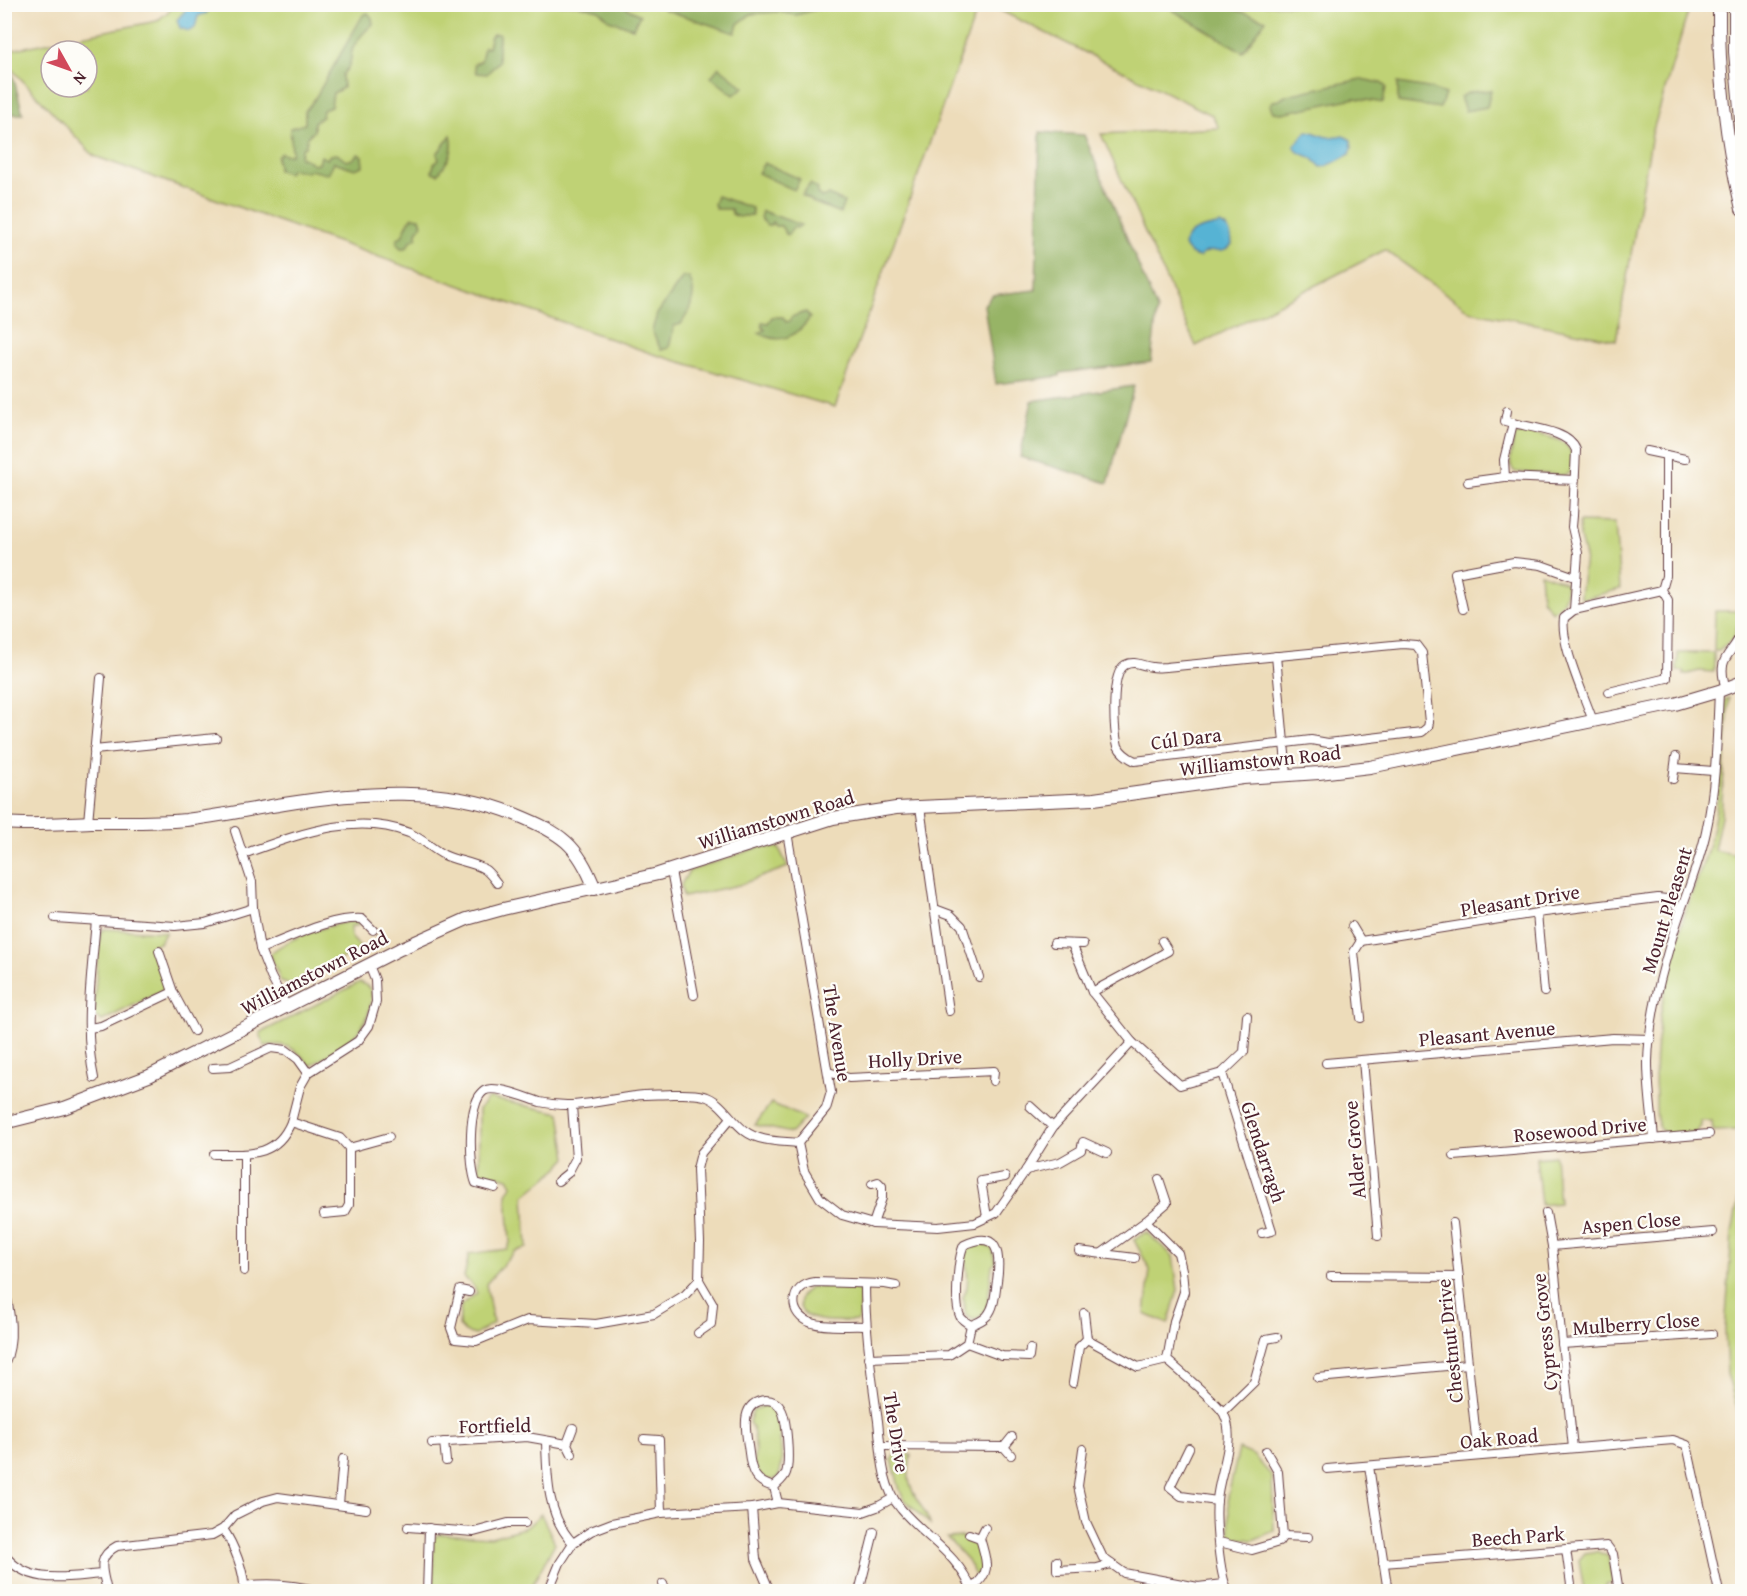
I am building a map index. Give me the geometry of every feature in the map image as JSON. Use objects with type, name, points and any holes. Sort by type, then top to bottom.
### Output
[{"type":"street","points":[[1719,4],[1722,91],[1733,171],[1743,209]]},
{"type":"street","points":[[1735,4],[1735,52],[1742,125]]},
{"type":"street","points":[[1507,411],[1505,421],[1564,436],[1570,439],[1576,450],[1572,527],[1578,553],[1574,610]]},
{"type":"street","points":[[1504,477],[1504,460],[1513,423]]},
{"type":"street","points":[[1647,452],[1685,459]]},
{"type":"street","points":[[1609,692],[1667,678],[1668,600],[1662,590],[1666,576],[1666,455]]},
{"type":"street","points":[[1468,482],[1504,477],[1575,480]]},
{"type":"street","points":[[1463,609],[1455,573],[1514,562],[1541,565],[1575,577]]},
{"type":"street","points":[[1593,721],[1568,650],[1563,626],[1564,618],[1574,610],[1662,590]]},
{"type":"street","name":"Mount Pleasent","points":[[1654,1139],[1648,1061],[1651,1039],[1662,977],[1681,908],[1706,832],[1723,690],[1724,657],[1740,639],[1743,631]]},
{"type":"street","name":"Cúl Dara","points":[[1403,644],[1416,645],[1422,653],[1429,722],[1426,730],[1419,733],[1328,743],[1311,740],[1284,743],[1130,759],[1119,748],[1114,697],[1118,676],[1122,668],[1134,662],[1151,667],[1166,667],[1403,644]]},
{"type":"street","points":[[1276,656],[1287,775]]},
{"type":"street","points":[[88,822],[101,678]]},
{"type":"street","name":"Williamstown Road","points":[[4,1123],[51,1112],[128,1085],[430,935],[476,916],[671,870],[787,832],[855,813],[920,807],[1094,799],[1243,778],[1343,771],[1398,762],[1675,704],[1743,682]]},
{"type":"street","points":[[94,750],[216,738]]},
{"type":"street","points":[[1673,779],[1676,757]]},
{"type":"street","points":[[1675,768],[1713,771]]},
{"type":"street","points":[[4,823],[40,825],[186,820],[302,801],[358,796],[418,794],[455,797],[499,808],[558,835],[578,853],[596,889]]},
{"type":"street","points":[[920,807],[950,1011]]},
{"type":"street","points":[[243,854],[306,833],[350,824],[383,826],[411,834],[424,840],[445,856],[484,869],[497,883]]},
{"type":"street","points":[[235,831],[252,882],[253,908],[260,949],[287,1008]]},
{"type":"street","name":"The Avenue","points":[[787,832],[831,1092],[826,1109],[798,1143]]},
{"type":"street","points":[[671,870],[694,995]]},
{"type":"street","name":"Pleasant Drive","points":[[1361,941],[1537,913],[1658,898],[1681,908]]},
{"type":"street","points":[[55,918],[175,926],[205,923],[253,908]]},
{"type":"street","points":[[935,909],[951,915],[962,926],[979,977]]},
{"type":"street","points":[[1537,913],[1544,993]]},
{"type":"street","points":[[260,949],[350,918],[362,919],[373,930]]},
{"type":"street","points":[[94,1078],[89,1055],[89,1028],[96,920]]},
{"type":"street","points":[[1352,926],[1361,941],[1354,952],[1361,1018]]},
{"type":"street","points":[[1092,992],[1168,951],[1162,941]]},
{"type":"street","points":[[1054,943],[1083,944]]},
{"type":"street","points":[[1072,944],[1092,992],[1132,1042],[1180,1084],[1222,1073],[1244,1052],[1247,1016]]},
{"type":"street","points":[[159,951],[173,992],[194,1031]]},
{"type":"street","points":[[214,1154],[244,1154],[261,1151],[273,1146],[285,1136],[300,1088],[308,1073],[358,1041],[369,1026],[376,1002],[375,980],[369,965]]},
{"type":"street","points":[[89,1028],[101,1026],[173,992]]},
{"type":"street","name":"Pleasant Avenue","points":[[1326,1063],[1613,1038],[1651,1039]]},
{"type":"street","points":[[495,1188],[476,1183],[472,1172],[473,1109],[477,1098],[484,1090],[495,1088],[535,1100],[572,1106],[638,1095],[693,1094],[707,1096],[717,1103],[746,1133],[766,1140],[798,1143],[804,1171],[820,1198],[842,1215],[873,1224],[938,1227],[975,1223],[996,1213],[1053,1127],[1132,1042]]},
{"type":"street","points":[[213,1068],[230,1066],[271,1048],[286,1050],[298,1059],[308,1073]]},
{"type":"street","name":"Alder Grove","points":[[1363,1060],[1378,1236]]},
{"type":"street","name":"Holly Drive","points":[[828,1072],[849,1078],[994,1071],[993,1081]]},
{"type":"street","name":"Glendarragh","points":[[1222,1073],[1272,1231],[1262,1233]]},
{"type":"street","points":[[558,1182],[568,1173],[576,1158],[572,1106]]},
{"type":"street","points":[[1030,1106],[1053,1127]]},
{"type":"street","points":[[698,1334],[711,1324],[713,1304],[699,1280],[697,1169],[701,1153],[731,1118]]},
{"type":"street","points":[[291,1122],[340,1138],[349,1148],[349,1205],[345,1212],[324,1214]]},
{"type":"street","name":"Rosewood Drive","points":[[1454,1156],[1709,1134]]},
{"type":"street","points":[[349,1148],[389,1137]]},
{"type":"street","points":[[1026,1170],[1060,1162],[1081,1150],[1083,1142],[1107,1153]]},
{"type":"street","points":[[244,1154],[244,1271]]},
{"type":"street","points":[[987,1217],[981,1181],[1005,1178]]},
{"type":"street","points":[[1102,1253],[1167,1203],[1159,1179]]},
{"type":"street","points":[[872,1184],[878,1182],[882,1186],[882,1198],[873,1224]]},
{"type":"street","name":"Cypress Grove","points":[[1546,1213],[1552,1246],[1573,1448]]},
{"type":"street","points":[[1146,1221],[1178,1252],[1182,1270],[1184,1292],[1174,1321],[1167,1360]]},
{"type":"street","name":"Chestnut Drive","points":[[1453,1223],[1478,1456]]},
{"type":"street","name":"Aspen Close","points":[[1552,1246],[1713,1232]]},
{"type":"street","points":[[976,1240],[985,1240],[993,1243],[1000,1260],[993,1306],[981,1321],[971,1325],[960,1317],[958,1305],[959,1256],[964,1245],[976,1240]]},
{"type":"street","points":[[1079,1251],[1136,1258]]},
{"type":"street","points":[[1331,1276],[1459,1277]]},
{"type":"street","points":[[469,1292],[460,1290],[451,1328],[456,1339],[476,1341],[528,1320],[596,1324],[654,1314],[685,1294],[699,1280]]},
{"type":"street","points":[[865,1326],[815,1324],[799,1316],[795,1310],[794,1300],[799,1288],[807,1283],[896,1286]]},
{"type":"street","points":[[4,1284],[12,1324],[11,1344],[4,1366]]},
{"type":"street","name":"The Drive","points":[[865,1284],[865,1326],[869,1358],[884,1471],[893,1498],[900,1509],[948,1552],[973,1590],[986,1574],[987,1566],[980,1538]]},
{"type":"street","points":[[1073,1383],[1079,1347],[1087,1338],[1084,1313]]},
{"type":"street","points":[[869,1358],[949,1355],[967,1343],[971,1325]]},
{"type":"street","name":"Mulberry Close","points":[[1562,1344],[1712,1334]]},
{"type":"street","points":[[1223,1412],[1254,1383],[1266,1339],[1277,1337]]},
{"type":"street","points":[[1087,1338],[1138,1367],[1167,1360]]},
{"type":"street","points":[[967,1343],[1002,1356],[1029,1357],[1030,1349]]},
{"type":"street","points":[[1083,1449],[1078,1486],[1086,1522],[1103,1558],[1124,1573],[1198,1587],[1226,1588],[1219,1542],[1217,1501],[1229,1434],[1223,1412],[1167,1360]]},
{"type":"street","points":[[1318,1378],[1468,1364]]},
{"type":"street","points":[[762,1400],[777,1403],[785,1417],[787,1465],[782,1480],[774,1487],[763,1484],[755,1478],[750,1466],[745,1420],[747,1411],[753,1404],[762,1400]]},
{"type":"street","points":[[572,1454],[567,1444],[573,1428]]},
{"type":"street","name":"Fortfield","points":[[432,1443],[527,1437],[567,1444]]},
{"type":"street","points":[[1004,1447],[1012,1437]]},
{"type":"street","points":[[644,1439],[659,1440],[661,1513]]},
{"type":"street","name":"Oak Road","points":[[1328,1469],[1673,1440],[1687,1445],[1719,1592]]},
{"type":"street","name":"Fortfield","points":[[444,1442],[446,1461]]},
{"type":"street","name":"Fortfield","points":[[546,1442],[547,1485],[561,1531],[573,1543]]},
{"type":"street","points":[[881,1446],[1004,1447],[1011,1455]]},
{"type":"street","points":[[1189,1448],[1170,1487],[1181,1496],[1217,1501]]},
{"type":"street","points":[[1219,1542],[1252,1550],[1279,1542],[1283,1536],[1278,1472],[1266,1451]]},
{"type":"street","points":[[339,1504],[343,1459]]},
{"type":"street","points":[[1369,1466],[1388,1592]]},
{"type":"street","points":[[774,1487],[778,1503]]},
{"type":"street","points":[[107,1592],[101,1574],[104,1558],[109,1550],[117,1546],[212,1535],[223,1529],[235,1515],[263,1501],[278,1497],[366,1509]]},
{"type":"street","points":[[548,1592],[560,1563],[573,1543],[591,1531],[612,1523],[661,1513],[752,1508],[778,1503],[862,1512],[893,1498]]},
{"type":"street","points":[[752,1508],[756,1559],[769,1589]]},
{"type":"street","points":[[408,1527],[474,1532],[508,1522],[525,1523]]},
{"type":"street","points":[[427,1592],[429,1528]]},
{"type":"street","points":[[969,1534],[980,1538],[985,1528]]},
{"type":"street","points":[[223,1529],[235,1552],[245,1588],[271,1584],[302,1586],[322,1592]]},
{"type":"street","points":[[859,1592],[874,1532]]},
{"type":"street","points":[[1283,1536],[1308,1537]]},
{"type":"street","name":"Beech Park","points":[[1383,1563],[1606,1546],[1613,1554],[1619,1592]]},
{"type":"street","points":[[1566,1549],[1572,1592]]},
{"type":"street","points":[[4,1554],[23,1570],[38,1576],[56,1579],[101,1574]]},
{"type":"street","points":[[1057,1561],[1057,1570],[1097,1568],[1111,1564]]},
{"type":"green space","points":[[694,4],[834,5],[796,15],[777,12],[751,14],[738,24],[735,33],[663,9],[664,5],[695,7]]},
{"type":"green space","points":[[176,5],[979,5],[835,407],[653,354],[94,156],[40,99],[99,99],[99,39],[66,39],[157,21]]},
{"type":"green space","points":[[577,5],[621,5],[640,15],[633,28],[609,20],[599,10]]},
{"type":"green space","points":[[989,5],[1690,5],[1652,134],[1616,340],[1470,311],[1385,250],[1196,346],[1101,134],[1219,128],[1212,115]]},
{"type":"green space","points":[[1164,5],[1222,5],[1266,20],[1243,52]]},
{"type":"green space","points":[[368,13],[373,24],[353,48],[350,64],[342,75],[343,88],[333,93],[331,107],[323,110],[322,117],[314,122],[314,131],[308,136],[300,157],[313,164],[319,164],[321,156],[327,159],[330,155],[337,154],[346,161],[358,154],[362,156],[363,166],[355,169],[334,162],[328,174],[310,170],[307,172],[291,169],[288,173],[278,170],[277,157],[281,153],[288,155],[292,153],[290,128],[305,124],[305,111],[314,100],[363,15]]},
{"type":"green space","points":[[493,34],[499,34],[499,61],[487,74],[476,73],[474,64],[481,61],[484,47],[488,48]]},
{"type":"green space","points":[[39,44],[39,98],[5,62],[5,51]]},
{"type":"green space","points":[[4,67],[13,76],[23,114],[5,114]]},
{"type":"green space","points":[[719,67],[744,87],[734,95],[711,77]]},
{"type":"green space","points":[[1361,79],[1381,83],[1386,87],[1383,103],[1355,98],[1282,113],[1273,112],[1270,105],[1273,101],[1287,95]]},
{"type":"green space","points":[[1398,83],[1428,88],[1445,94],[1440,108],[1398,102]]},
{"type":"green space","points":[[1491,90],[1487,107],[1465,111],[1460,97],[1470,92]]},
{"type":"green space","points":[[1040,132],[1084,135],[1157,310],[1151,362],[1060,373],[1060,376],[996,384],[984,305],[992,295],[1036,290]]},
{"type":"green space","points":[[451,135],[452,146],[448,160],[438,174],[432,172],[434,164],[439,160],[437,154]]},
{"type":"green space","points":[[764,163],[800,179],[794,190],[758,173]]},
{"type":"green space","points":[[810,184],[818,189],[817,193],[821,197],[828,195],[844,202],[840,213],[802,195]]},
{"type":"green space","points":[[717,196],[752,208],[752,215],[738,217],[732,214],[731,209],[716,209],[714,204]]},
{"type":"green space","points":[[762,211],[801,225],[797,228],[793,227],[788,235],[781,226],[775,226],[772,222],[771,225],[767,225],[760,218]]},
{"type":"green space","points":[[413,217],[420,218],[422,225],[417,232],[417,237],[406,248],[401,248],[397,244],[398,238],[402,236]]},
{"type":"green space","points":[[683,277],[689,278],[692,284],[692,302],[681,324],[674,326],[669,348],[661,350],[652,331],[657,314]]},
{"type":"green space","points":[[806,312],[810,318],[799,330],[788,337],[781,339],[759,333],[765,330],[762,322],[768,323],[772,317],[783,317],[786,322],[790,321],[791,317]]},
{"type":"green space","points":[[1134,386],[1108,483],[1020,457],[1032,401]]},
{"type":"green space","points":[[1524,432],[1552,438],[1567,446],[1572,461],[1570,473],[1564,475],[1515,472],[1511,460],[1515,436]]},
{"type":"green space","points":[[1579,522],[1615,523],[1620,589],[1583,599],[1580,596],[1585,557]]},
{"type":"green space","points":[[1540,573],[1566,584],[1563,600],[1552,612],[1542,599]]},
{"type":"green space","points":[[1715,611],[1742,611],[1734,637],[1719,651],[1714,651]]},
{"type":"green space","points":[[1678,653],[1714,653],[1714,672],[1699,671],[1684,675],[1684,671],[1677,671]]},
{"type":"green space","points":[[1729,698],[1721,816],[1714,850],[1742,856],[1742,1407],[1738,1411],[1727,1374],[1725,1330],[1732,1233],[1741,1185],[1740,1130],[1713,1131],[1712,1121],[1701,1121],[1701,1126],[1696,1132],[1668,1134],[1662,1131],[1656,1115],[1655,1075],[1658,1028],[1667,980],[1688,905],[1706,856],[1716,812],[1725,699]]},
{"type":"green space","points":[[760,847],[779,848],[788,867],[739,885],[683,897],[681,885],[689,871]]},
{"type":"green space","points":[[358,921],[357,926],[351,926],[351,937],[361,948],[293,985],[281,982],[270,954],[288,942],[312,932],[337,924]]},
{"type":"green space","points":[[104,929],[166,932],[159,943],[154,944],[164,980],[164,990],[102,1021],[93,1015],[100,933]]},
{"type":"green space","points":[[360,982],[369,988],[372,996],[368,1016],[356,1034],[340,1048],[310,1066],[290,1048],[279,1045],[264,1046],[260,1033]]},
{"type":"green space","points":[[488,1098],[560,1113],[567,1158],[524,1196],[527,1248],[515,1251],[486,1284],[493,1323],[475,1335],[465,1332],[459,1326],[461,1305],[477,1293],[464,1277],[469,1254],[507,1249],[510,1243],[507,1194],[512,1185],[508,1178],[497,1175],[483,1178],[479,1173],[479,1109]]},
{"type":"green space","points":[[771,1103],[805,1118],[791,1133],[755,1125]]},
{"type":"green space","points":[[1555,1156],[1559,1203],[1541,1205],[1536,1158]]},
{"type":"green space","points":[[1146,1232],[1173,1256],[1178,1290],[1168,1324],[1145,1314],[1150,1270],[1134,1240]]},
{"type":"green space","points":[[975,1243],[985,1244],[992,1248],[996,1262],[992,1266],[987,1309],[974,1320],[966,1316],[963,1297],[968,1279],[964,1260],[968,1248]]},
{"type":"green space","points":[[811,1287],[855,1287],[860,1292],[860,1316],[857,1321],[824,1321],[808,1316],[800,1306],[800,1300]]},
{"type":"green space","points":[[765,1405],[775,1407],[780,1415],[781,1423],[779,1425],[780,1473],[777,1478],[771,1480],[763,1479],[755,1466],[754,1436],[749,1422],[753,1410]]},
{"type":"green space","points":[[1239,1449],[1253,1455],[1272,1476],[1274,1531],[1253,1540],[1230,1537],[1228,1496]]},
{"type":"green space","points":[[895,1454],[911,1454],[909,1481],[930,1524],[905,1500],[900,1491],[892,1459]]},
{"type":"green space","points":[[541,1514],[555,1543],[529,1591],[478,1591],[476,1587],[450,1584],[448,1591],[434,1592],[433,1538],[440,1534],[491,1537],[527,1527]]},
{"type":"green space","points":[[962,1537],[978,1544],[984,1569],[981,1575],[976,1577],[967,1560],[947,1538]]},
{"type":"green space","points":[[1596,1551],[1608,1556],[1613,1583],[1606,1585],[1607,1591],[1584,1591],[1579,1560],[1585,1553]]},
{"type":"water","points":[[190,5],[211,5],[207,13],[198,16],[195,28],[189,31],[180,28],[177,20]]},
{"type":"water","points":[[1307,131],[1327,137],[1341,136],[1351,140],[1350,154],[1321,167],[1312,158],[1298,152],[1294,146]]},
{"type":"water","points":[[1220,224],[1228,230],[1232,244],[1224,251],[1208,252],[1197,257],[1184,246],[1192,232]]}]
